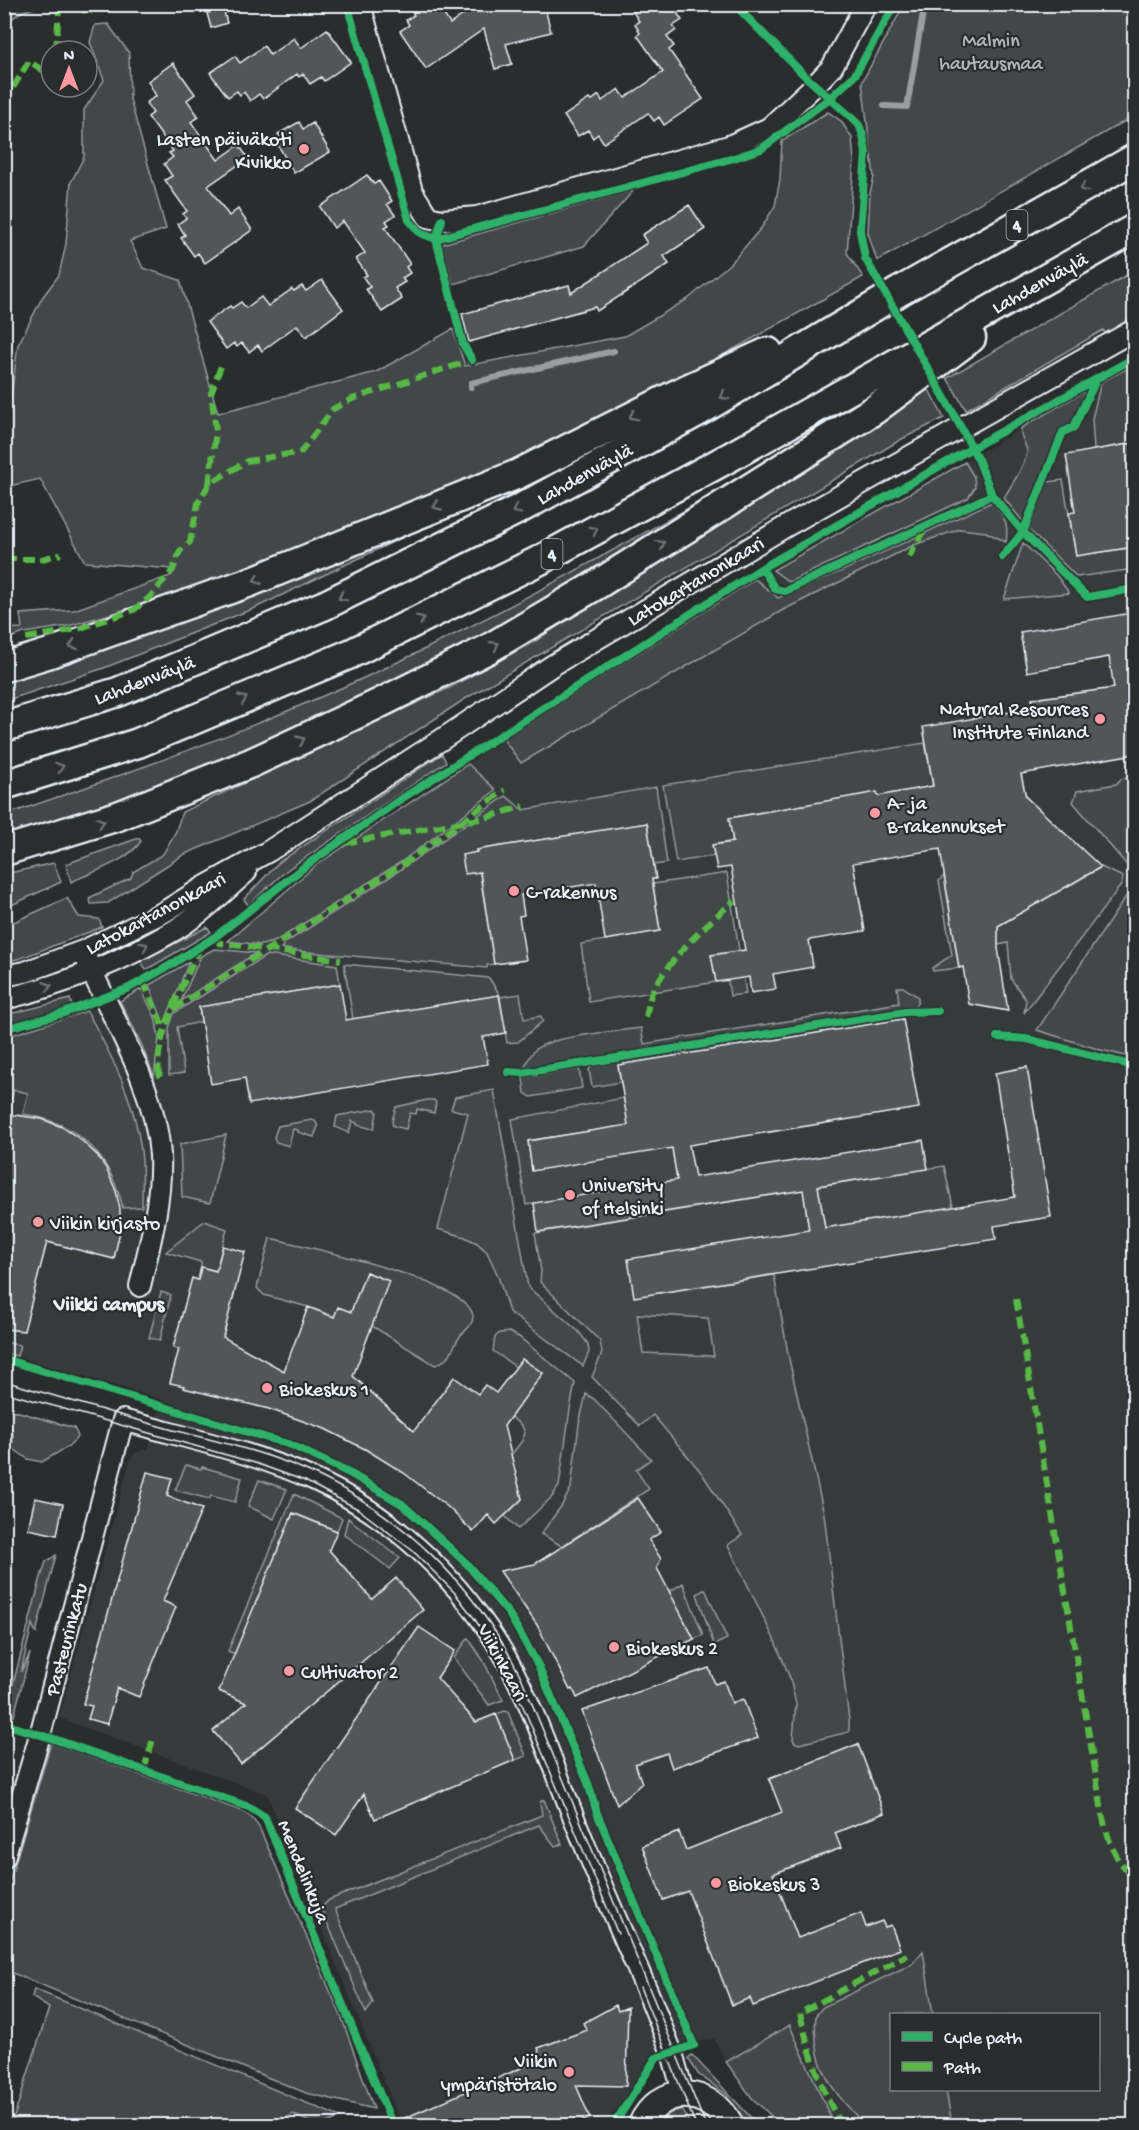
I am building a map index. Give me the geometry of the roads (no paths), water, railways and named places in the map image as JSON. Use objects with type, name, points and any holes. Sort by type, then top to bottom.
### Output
[{"type":"highway","name":"Lahdenväylä","points":[[4,727],[118,692],[325,605],[521,508],[701,410],[900,291],[1134,159]]},
{"type":"highway","name":"Lahdenväylä","points":[[4,785],[138,742],[350,654],[550,555],[730,457],[1134,229]]},
{"type":"highway","points":[[4,851],[118,816],[251,763],[378,704],[488,649],[598,584],[874,410],[1072,264]]},
{"type":"highway","points":[[4,667],[250,582],[518,474],[686,390],[900,291]]},
{"type":"main road","points":[[641,2126],[654,2106],[667,2099],[684,2095],[701,2097],[714,2103],[724,2113],[730,2126]]},
{"type":"street","points":[[360,4],[412,191],[428,217],[442,220],[477,217],[729,146],[769,128],[832,67],[866,4]]},
{"type":"street","name":"Latokartanonkaari","points":[[4,976],[25,972],[83,951],[164,912],[269,851],[553,665],[790,524],[1134,330]]},
{"type":"street","name":"Latokartanonkaari","points":[[4,999],[91,971],[175,930],[216,900],[269,851]]},
{"type":"street","points":[[83,951],[140,1074],[157,1134],[160,1156],[158,1196],[140,1286]]},
{"type":"street","name":"Pasteurinkatu","points":[[4,1858],[37,1745],[123,1420]]},
{"type":"street","name":"Viikinkaari","points":[[123,1420],[257,1458],[313,1479],[368,1509],[392,1527],[438,1567],[459,1590],[479,1615],[516,1678],[653,2005],[672,2053],[684,2095]]},
{"type":"waterway","points":[[884,106],[907,107],[924,7],[921,4]]},
{"type":"waterway","points":[[471,387],[471,383],[614,351]]},
{"type":"tram line","points":[[4,1381],[257,1452],[310,1472],[344,1489],[405,1531],[459,1583],[482,1612],[521,1677],[706,2126]]},
{"type":"tram line","points":[[4,1392],[255,1463],[305,1481],[358,1509],[413,1551],[454,1592],[502,1661],[618,1934]]},
{"type":"tram line","points":[[640,1987],[696,2126]]},
{"type":"place","name":"Lasten päiväkoti Kivikko","points":[[304,149]]},
{"type":"place","name":"Natural Resources Institute Finland","points":[[1100,719]]},
{"type":"place","name":"A- ja B-rakennukset","points":[[875,813]]},
{"type":"place","name":"C-rakennus","points":[[514,891]]},
{"type":"place","name":"University of Helsinki","points":[[570,1195]]},
{"type":"place","name":"Viikin kirjasto","points":[[38,1222]]},
{"type":"place","name":"Biokeskus 1","points":[[267,1388]]},
{"type":"place","name":"Biokeskus 2","points":[[614,1647]]},
{"type":"place","name":"Cultivator 2","points":[[289,1671]]},
{"type":"place","name":"Biokeskus 3","points":[[716,1883]]},
{"type":"place","name":"Viikin ympäristötalo","points":[[569,2072]]},
{"type":"district","name":"Viikki campus","points":[[109,1303]]},
{"type":"park label","name":"Malmin hautausmaa","points":[[991,50]]}]
